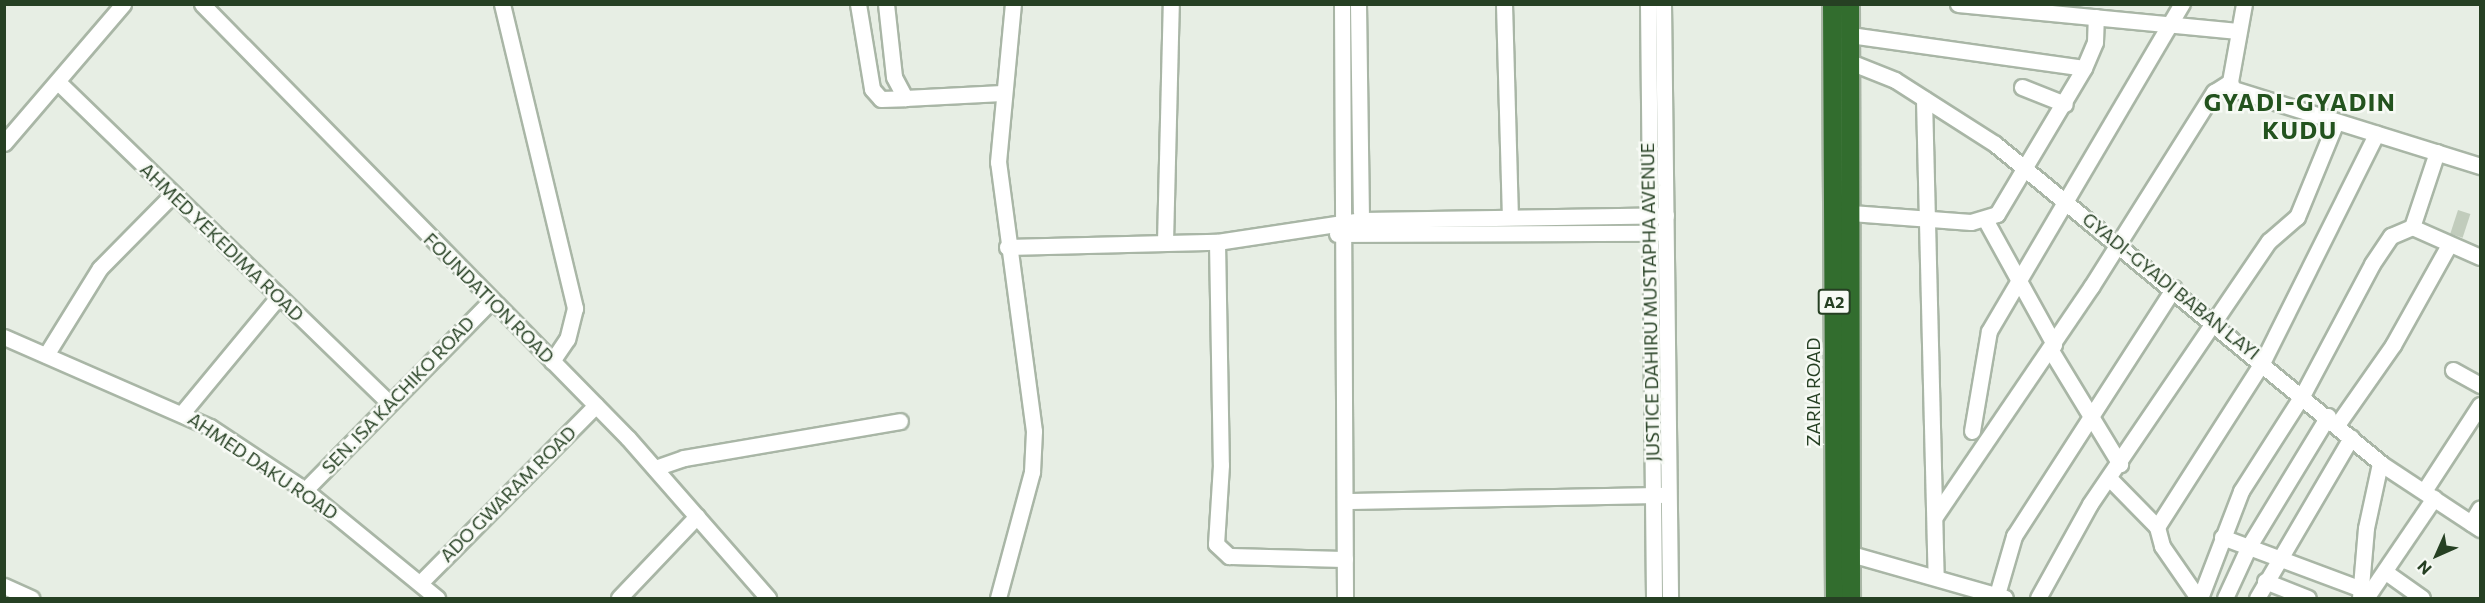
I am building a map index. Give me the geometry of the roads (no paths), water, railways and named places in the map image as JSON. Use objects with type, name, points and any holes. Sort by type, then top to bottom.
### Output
[{"type":"highway","name":"ZARIA ROAD","points":[[1832,4],[1835,598]]},
{"type":"highway","name":"ZARIA ROAD","points":[[1850,4],[1851,598]]},
{"type":"street","points":[[4,143],[123,4]]},
{"type":"street","name":"FOUNDATION ROAD","points":[[202,4],[491,301],[596,405],[655,468],[768,598]]},
{"type":"street","points":[[502,4],[576,308],[567,339],[552,361]]},
{"type":"street","points":[[858,4],[872,89],[881,99],[1002,93]]},
{"type":"street","points":[[886,4],[894,77],[905,98]]},
{"type":"street","points":[[998,598],[1032,472],[1034,431],[1023,327],[1007,247],[998,162],[1002,93],[1013,4]]},
{"type":"street","points":[[1165,243],[1170,4]]},
{"type":"street","points":[[1342,4],[1345,229],[1345,598]]},
{"type":"street","points":[[1358,4],[1361,212]]},
{"type":"street","points":[[1504,4],[1510,217]]},
{"type":"street","name":"JUSTICE DAHIRU MUSTAPHA AVENUE","points":[[1648,4],[1648,214],[1660,495],[1654,598]]},
{"type":"street","points":[[1663,4],[1666,234],[1660,495],[1670,598]]},
{"type":"street","points":[[1958,4],[2027,8],[2238,31]]},
{"type":"street","points":[[1972,431],[1984,345],[2019,282],[2069,203],[2182,4]]},
{"type":"street","points":[[2244,4],[2230,82],[2238,92],[2481,166]]},
{"type":"street","points":[[1986,221],[2028,170],[2084,69],[2095,42],[2096,17]]},
{"type":"street","points":[[1850,35],[2084,69]]},
{"type":"street","name":"GYADI-GYADI BABAN LAYI","points":[[1850,62],[1924,99],[2028,170],[2302,393],[2380,463],[2476,526]]},
{"type":"street","name":"AHMED YEKEDIMA ROAD","points":[[58,82],[388,402]]},
{"type":"street","points":[[1936,515],[2120,243],[2214,92],[2230,82]]},
{"type":"street","points":[[2022,87],[2065,104]]},
{"type":"street","points":[[1924,99],[1936,577]]},
{"type":"street","points":[[2038,598],[2074,531],[2217,323],[2269,241],[2297,217],[2336,122]]},
{"type":"street","points":[[2157,527],[2263,361],[2376,134]]},
{"type":"street","points":[[2199,598],[2241,491],[2302,393],[2372,264],[2391,237],[2412,227],[2437,153]]},
{"type":"street","points":[[46,355],[100,268],[173,194]]},
{"type":"street","points":[[1851,213],[1986,221]]},
{"type":"street","points":[[1007,247],[1217,242],[1317,231],[1510,217],[1666,215]]},
{"type":"street","points":[[1986,221],[2089,419],[2120,464]]},
{"type":"street","points":[[2412,227],[2448,245],[2481,257]]},
{"type":"street","points":[[1345,229],[1666,234]]},
{"type":"street","points":[[1217,242],[1216,544],[1229,556],[1345,560]]},
{"type":"street","points":[[2225,598],[2249,546],[2333,421],[2393,345],[2448,245]]},
{"type":"street","points":[[1851,554],[1936,577],[1999,598],[2014,536],[2174,288]]},
{"type":"street","points":[[183,412],[278,297]]},
{"type":"street","name":"SEN. ISA KACHIKO ROAD","points":[[305,490],[388,402],[491,301]]},
{"type":"street","name":"AHMED DAKU ROAD","points":[[4,338],[183,412],[305,490],[437,598]]},
{"type":"street","points":[[2453,370],[2481,385]]},
{"type":"street","name":"ADO GWARAM ROAD","points":[[420,583],[596,405]]},
{"type":"street","points":[[2362,595],[2387,573],[2481,405]]},
{"type":"street","points":[[655,468],[684,458],[900,421]]},
{"type":"street","points":[[2257,598],[2277,558],[2351,438]]},
{"type":"street","points":[[2362,595],[2366,528],[2380,463]]},
{"type":"street","points":[[2110,479],[2157,527],[2162,546],[2199,598]]},
{"type":"street","points":[[1345,501],[1660,495]]},
{"type":"street","points":[[2476,526],[2481,508]]},
{"type":"street","points":[[619,598],[697,516]]},
{"type":"street","points":[[2222,537],[2249,546],[2362,595]]},
{"type":"street","points":[[2387,573],[2422,598]]},
{"type":"street","points":[[2265,581],[2308,598]]},
{"type":"street","points":[[4,586],[31,598]]},
{"type":"district","name":"GYADI-GYADIN KUDU","points":[[2300,116]]}]
